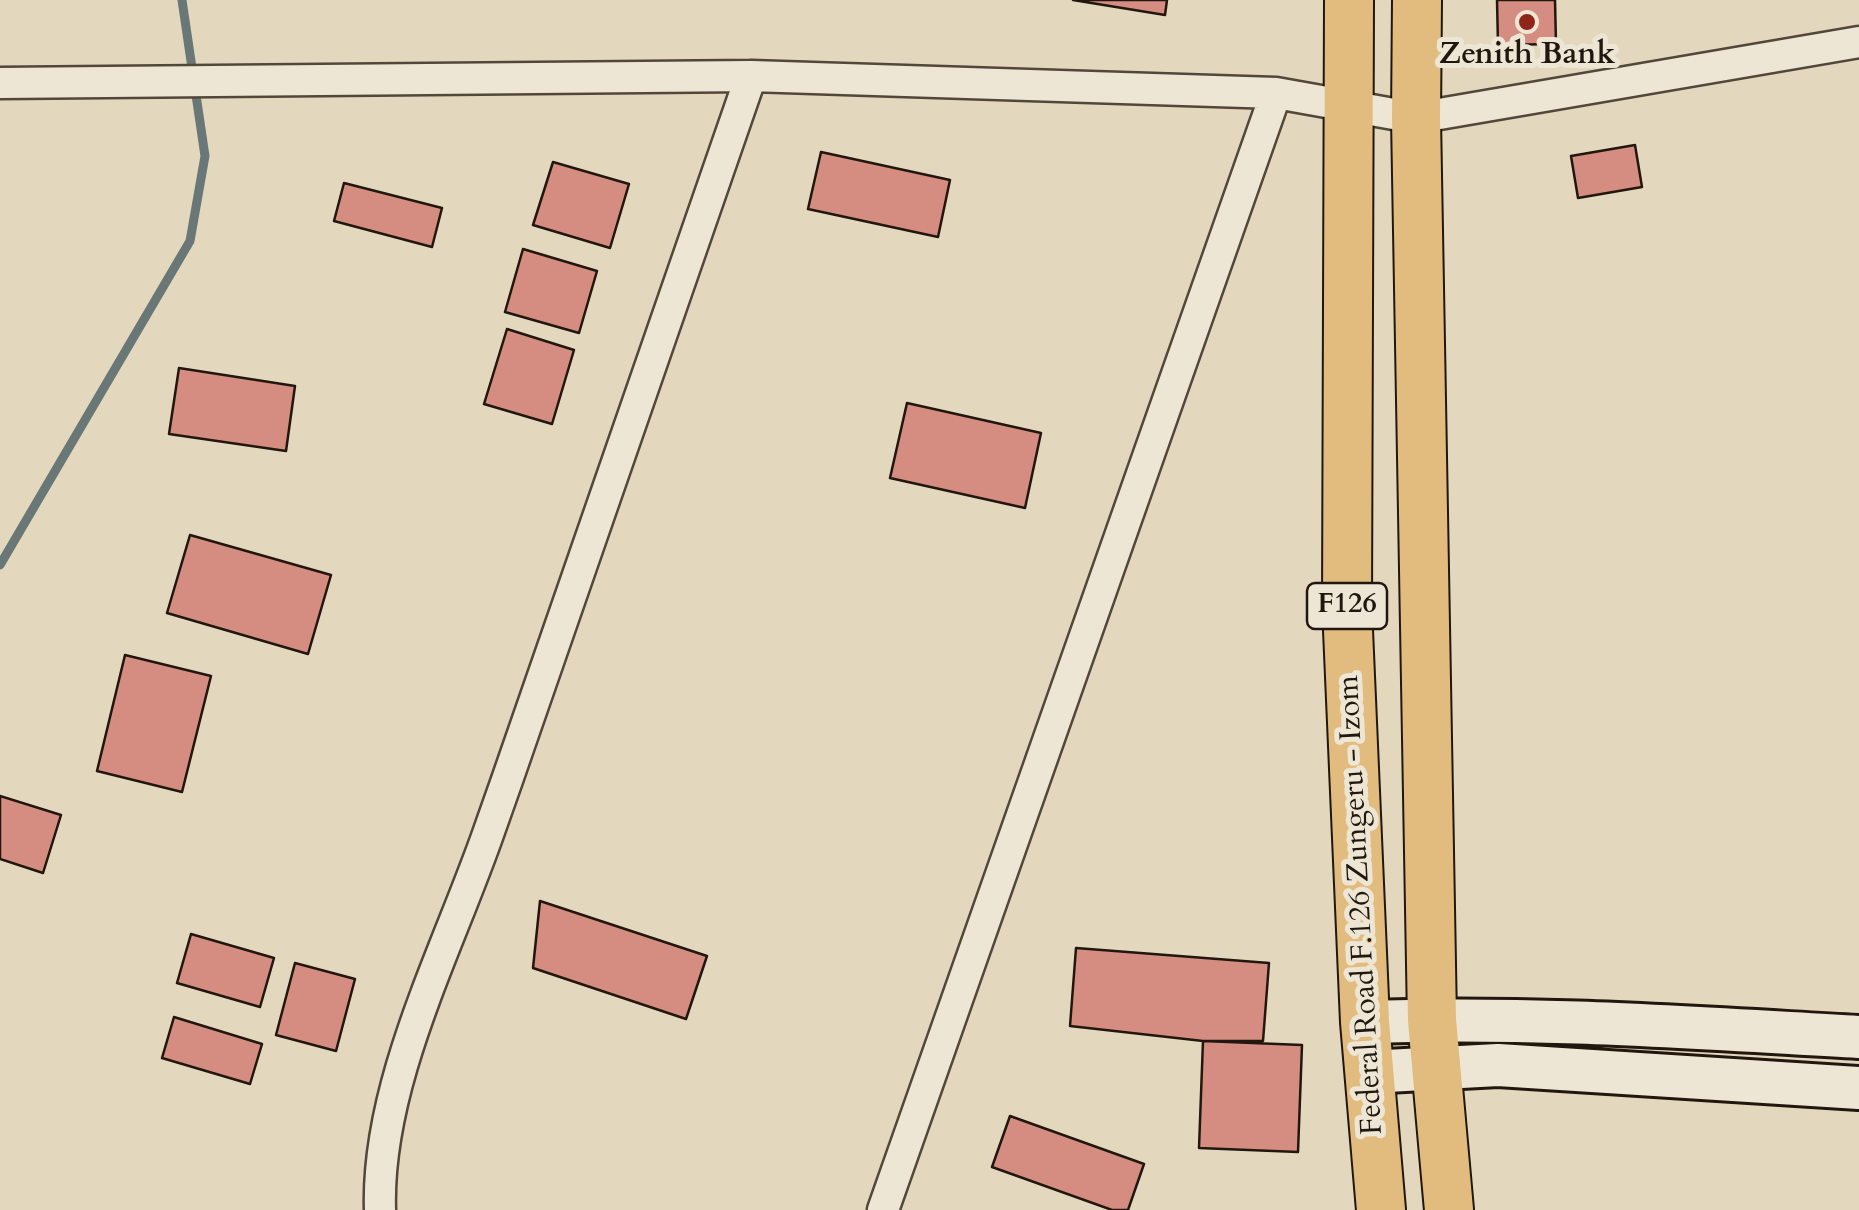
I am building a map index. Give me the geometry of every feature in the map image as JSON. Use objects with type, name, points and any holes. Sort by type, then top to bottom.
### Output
[{"type":"main road","name":"Federal Road F.126 Zungeru - Izom","points":[[1349,0],[1347,607],[1365,1022],[1381,1210]]},
{"type":"main road","name":"F126","points":[[1417,0],[1432,1020],[1449,1210]]},
{"type":"main road","points":[[1365,1022],[1432,1020],[1678,1027],[1859,1037]]},
{"type":"main road","points":[[1368,1072],[1498,1064],[1859,1088]]},
{"type":"street","points":[[0,83],[750,76],[1276,93],[1416,118],[1859,42]]},
{"type":"street","points":[[380,1210],[386,1133],[399,1073],[487,838],[750,76]]},
{"type":"street","points":[[882,1210],[1276,93]]},
{"type":"building","points":[[1073,0],[1167,0],[1165,15]]},
{"type":"building","name":"Zenith Bank","points":[[1497,0],[1555,0],[1556,44],[1498,45]]},
{"type":"building","points":[[1635,145],[1642,187],[1578,198],[1571,156]]},
{"type":"building","points":[[821,152],[950,180],[938,237],[808,209]]},
{"type":"building","points":[[553,162],[629,184],[610,248],[533,225]]},
{"type":"building","points":[[344,183],[442,208],[432,247],[334,221]]},
{"type":"building","points":[[523,249],[597,271],[579,333],[505,312]]},
{"type":"building","points":[[507,329],[574,350],[552,424],[484,404]]},
{"type":"building","points":[[179,368],[295,386],[286,451],[169,434]]},
{"type":"building","points":[[907,403],[1041,433],[1025,508],[890,478]]},
{"type":"building","points":[[190,535],[331,575],[308,654],[167,613]]},
{"type":"building","points":[[125,655],[211,676],[182,792],[97,771]]},
{"type":"building","points":[[0,796],[61,815],[43,873],[0,859]]},
{"type":"building","points":[[540,901],[707,956],[686,1019],[533,968]]},
{"type":"building","points":[[191,934],[274,958],[260,1007],[177,983]]},
{"type":"building","points":[[1076,948],[1269,963],[1263,1041],[1203,1041],[1070,1026]]},
{"type":"building","points":[[295,963],[355,979],[336,1051],[276,1035]]},
{"type":"building","points":[[174,1017],[262,1044],[250,1084],[162,1058]]},
{"type":"building","points":[[1203,1041],[1302,1045],[1298,1152],[1199,1148]]},
{"type":"building","points":[[1010,1116],[1144,1164],[1128,1210],[1112,1210],[992,1167]]},
{"type":"waterway","points":[[0,565],[190,241],[205,156],[182,0]]},
{"type":"place","name":"Zenith Bank","points":[[1527,22]]}]
